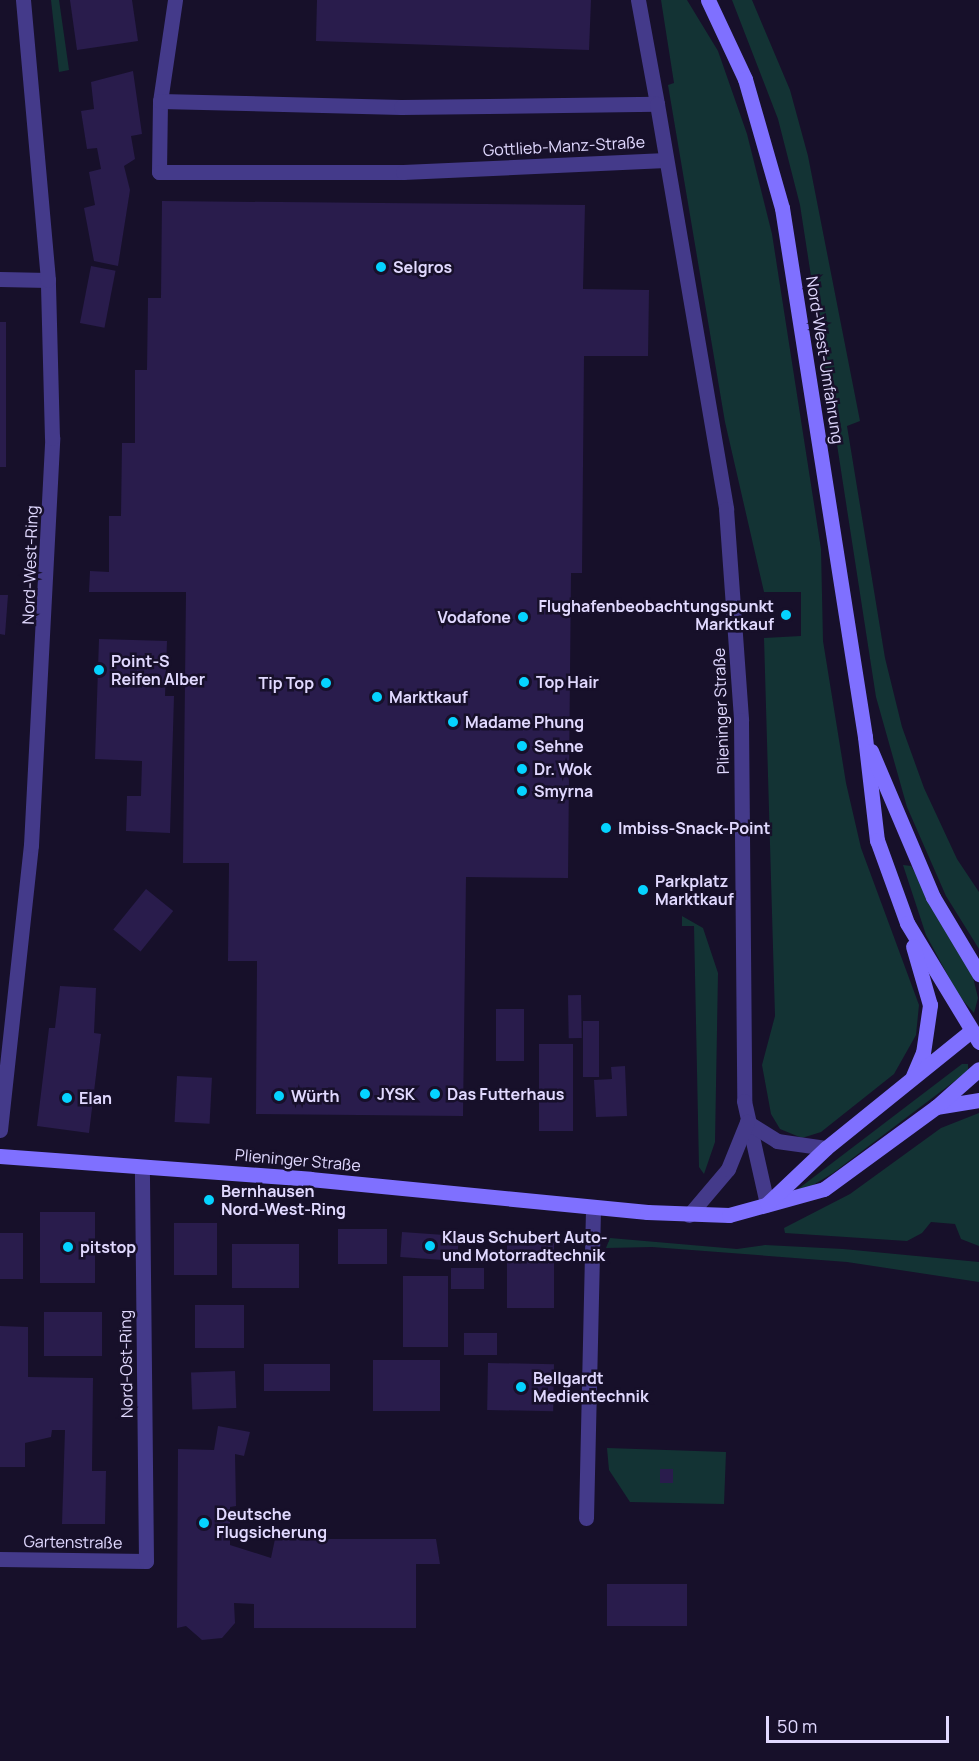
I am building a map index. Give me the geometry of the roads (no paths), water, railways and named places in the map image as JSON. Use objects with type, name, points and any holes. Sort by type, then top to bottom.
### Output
[{"type":"main road","name":"Nord-West-Umfahrung","points":[[708,0],[745,79],[782,208],[865,737],[877,840],[907,923],[976,1035]]},
{"type":"main road","name":"Nord-West-Umfahrung","points":[[865,737],[919,869],[979,974]]},
{"type":"main road","points":[[907,923],[930,1005],[923,1053],[912,1079]]},
{"type":"main road","name":"Plieninger Straße","points":[[767,1204],[826,1148],[912,1079],[976,1035]]},
{"type":"main road","name":"Plieninger Straße","points":[[0,1156],[689,1215],[729,1215],[824,1188],[936,1107],[979,1069]]},
{"type":"main road","points":[[936,1107],[979,1100]]},
{"type":"street","name":"Nord-West-Ring","points":[[0,1130],[23,946],[38,748],[51,448],[48,280],[23,0]]},
{"type":"street","name":"Gottlieb-Manz-Straße","points":[[176,0],[160,101],[159,172],[403,172],[666,160],[638,0]]},
{"type":"street","points":[[160,101],[401,107],[657,104]]},
{"type":"street","name":"Plieninger Straße","points":[[666,160],[726,509],[740,679],[743,1069],[747,1122],[767,1204]]},
{"type":"street","points":[[0,279],[48,280]]},
{"type":"street","points":[[747,1122],[777,1141],[826,1148]]},
{"type":"street","name":"Plieninger Straße","points":[[689,1215],[728,1169],[747,1122]]},
{"type":"street","name":"Nord-Ost-Ring","points":[[142,1167],[146,1561]]},
{"type":"street","points":[[586,1518],[593,1207]]},
{"type":"street","name":"Gartenstraße","points":[[0,1559],[146,1561]]},
{"type":"place","name":"Selgros","points":[[381,267]]},
{"type":"place","name":"Flughafenbeobachtungspunkt Marktkauf","points":[[786,615]]},
{"type":"place","name":"Vodafone","points":[[523,617]]},
{"type":"place","name":"Point-S Reifen Alber","points":[[99,670]]},
{"type":"place","name":"Top Hair","points":[[524,682]]},
{"type":"place","name":"Tip Top","points":[[326,683]]},
{"type":"place","name":"Marktkauf","points":[[377,697]]},
{"type":"place","name":"Madame Phung","points":[[453,722]]},
{"type":"place","name":"Sehne","points":[[522,746]]},
{"type":"place","name":"Dr. Wok","points":[[522,769]]},
{"type":"place","name":"Smyrna","points":[[522,791]]},
{"type":"place","name":"Imbiss-Snack-Point","points":[[606,828]]},
{"type":"place","name":"Parkplatz Marktkauf","points":[[643,890]]},
{"type":"place","name":"JYSK","points":[[365,1094]]},
{"type":"place","name":"Das Futterhaus","points":[[435,1094]]},
{"type":"place","name":"Würth","points":[[279,1096]]},
{"type":"place","name":"Elan","points":[[67,1098]]},
{"type":"place","name":"Bernhausen Nord-West-Ring","points":[[209,1200]]},
{"type":"place","name":"Klaus Schubert Auto- und Motorradtechnik","points":[[430,1246]]},
{"type":"place","name":"pitstop","points":[[68,1247]]},
{"type":"place","name":"Bellgardt Medientechnik","points":[[521,1387]]},
{"type":"place","name":"Deutsche Flugsicherung","points":[[204,1523]]}]
